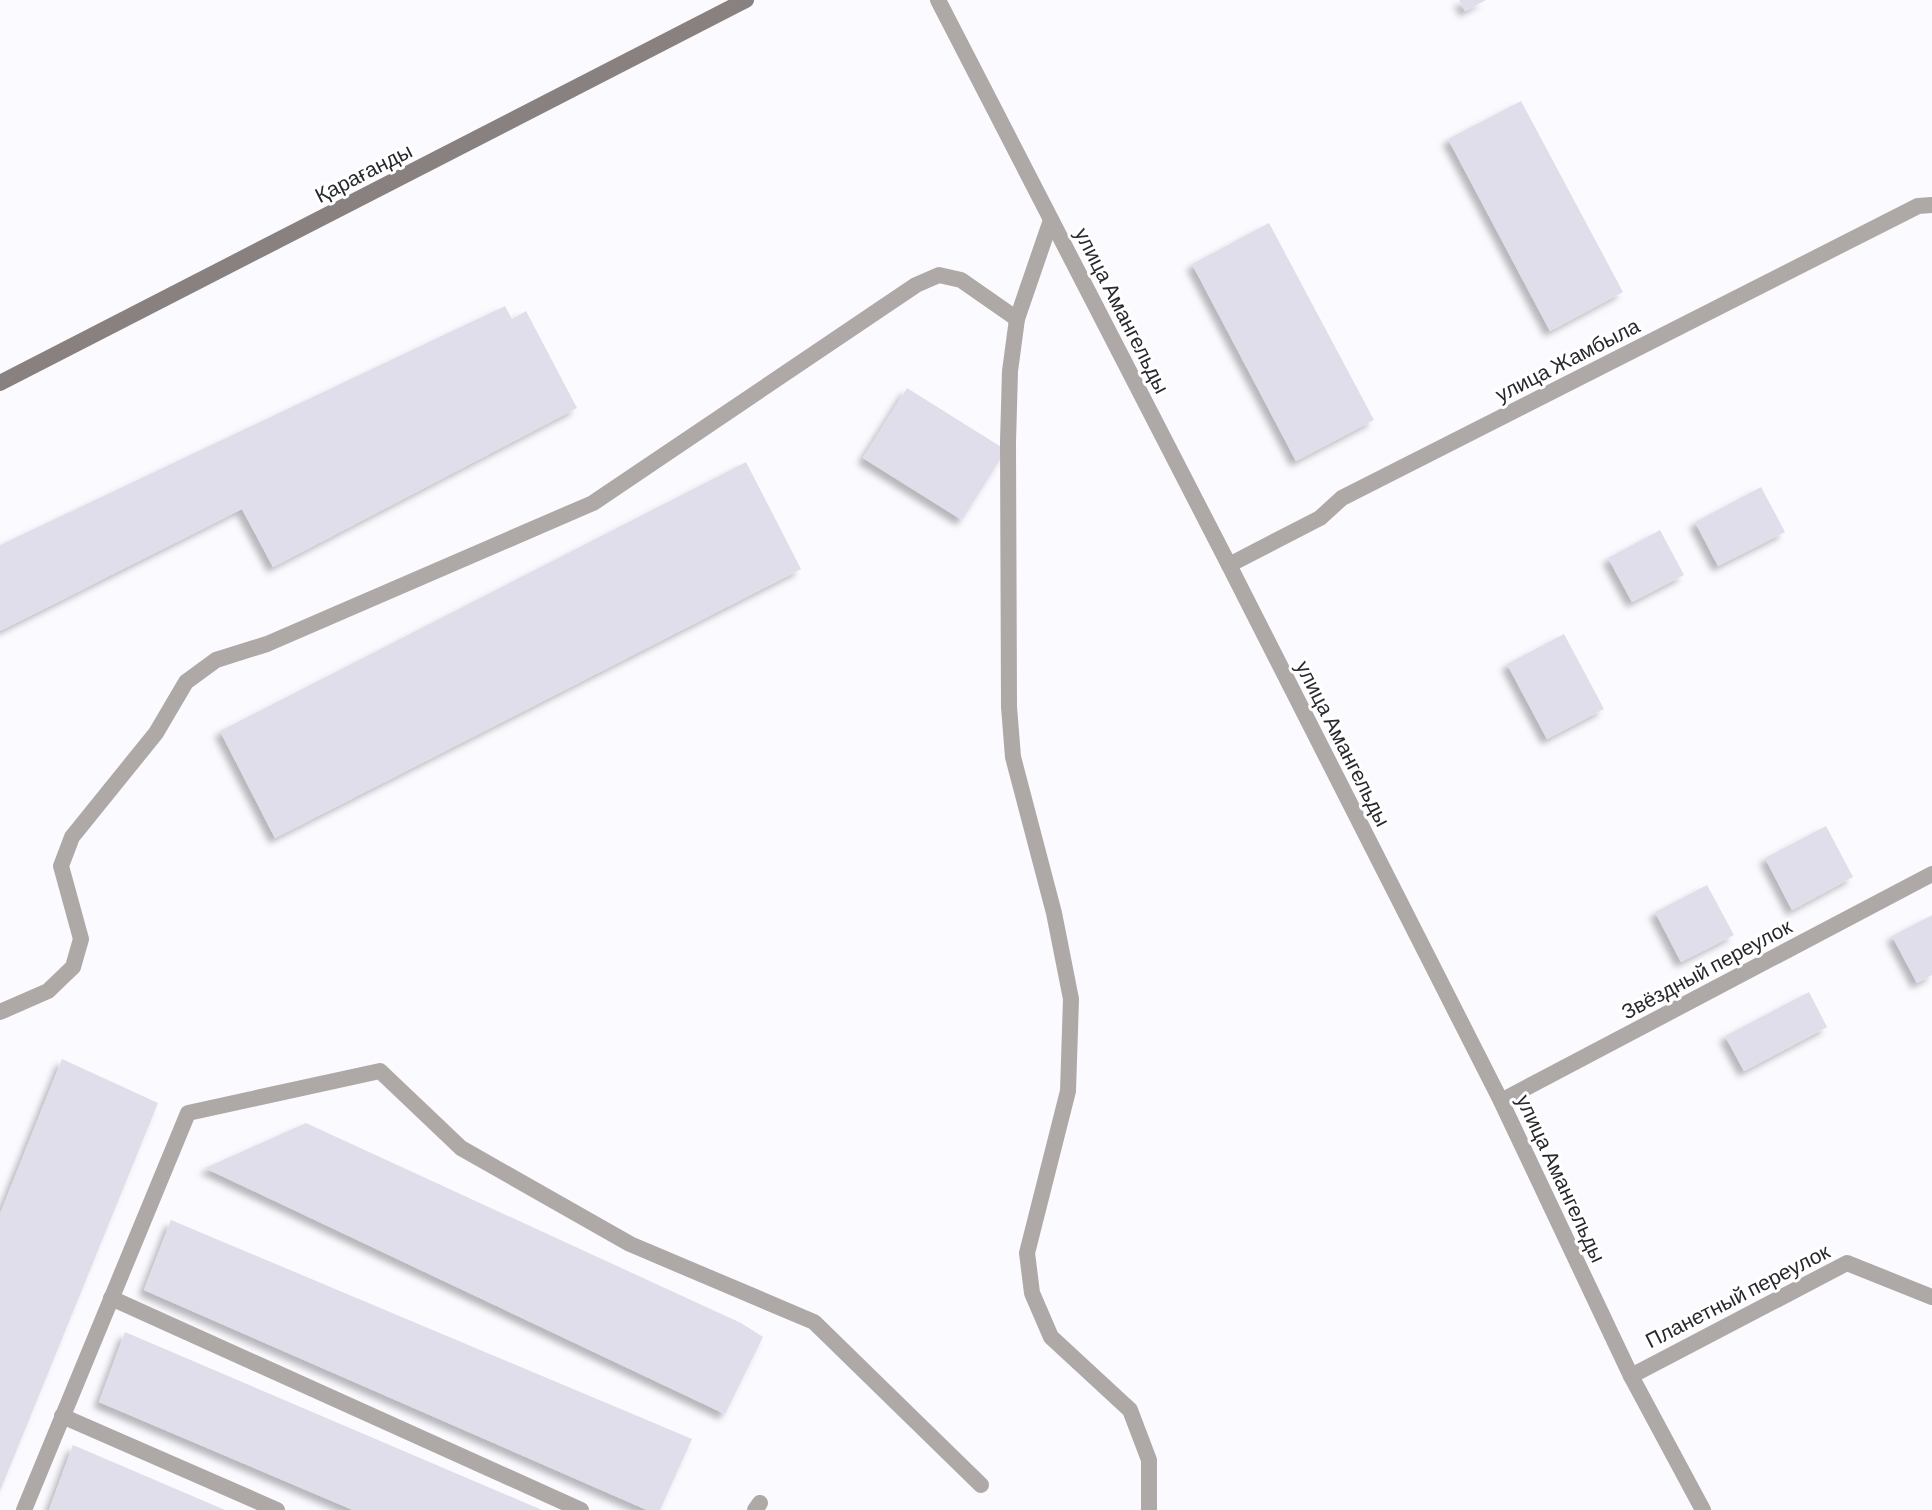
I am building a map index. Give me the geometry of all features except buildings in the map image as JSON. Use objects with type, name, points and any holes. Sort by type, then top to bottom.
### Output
[{"type":"main road","name":"Қарағанды","points":[[0,383],[746,0]]},
{"type":"street","name":"улица Амангельды","points":[[938,0],[1229,565],[1501,1101],[1631,1376],[1703,1510]]},
{"type":"street","name":"улица Жамбыла","points":[[1229,565],[1320,518],[1342,498],[1918,206],[1932,205]]},
{"type":"street","points":[[1051,220],[1017,319],[1010,371],[1008,441],[1009,707],[1012,756],[1054,913],[1071,999],[1068,1091],[1028,1253],[1032,1293],[1051,1337],[1130,1410],[1149,1460],[1149,1510]]},
{"type":"street","points":[[0,1012],[48,991],[73,967],[81,939],[61,866],[72,837],[156,733],[186,682],[216,660],[267,644],[593,503],[878,309],[924,281],[939,275],[962,280],[1017,319]]},
{"type":"street","name":"Звёздный переулок","points":[[1501,1101],[1932,874]]},
{"type":"street","points":[[24,1510],[188,1113],[380,1071],[461,1148],[630,1244],[814,1322],[981,1485]]},
{"type":"street","name":"Планетный переулок","points":[[1631,1376],[1847,1263],[1932,1297]]},
{"type":"street","points":[[111,1298],[581,1510]]},
{"type":"street","points":[[62,1416],[277,1510]]}]
